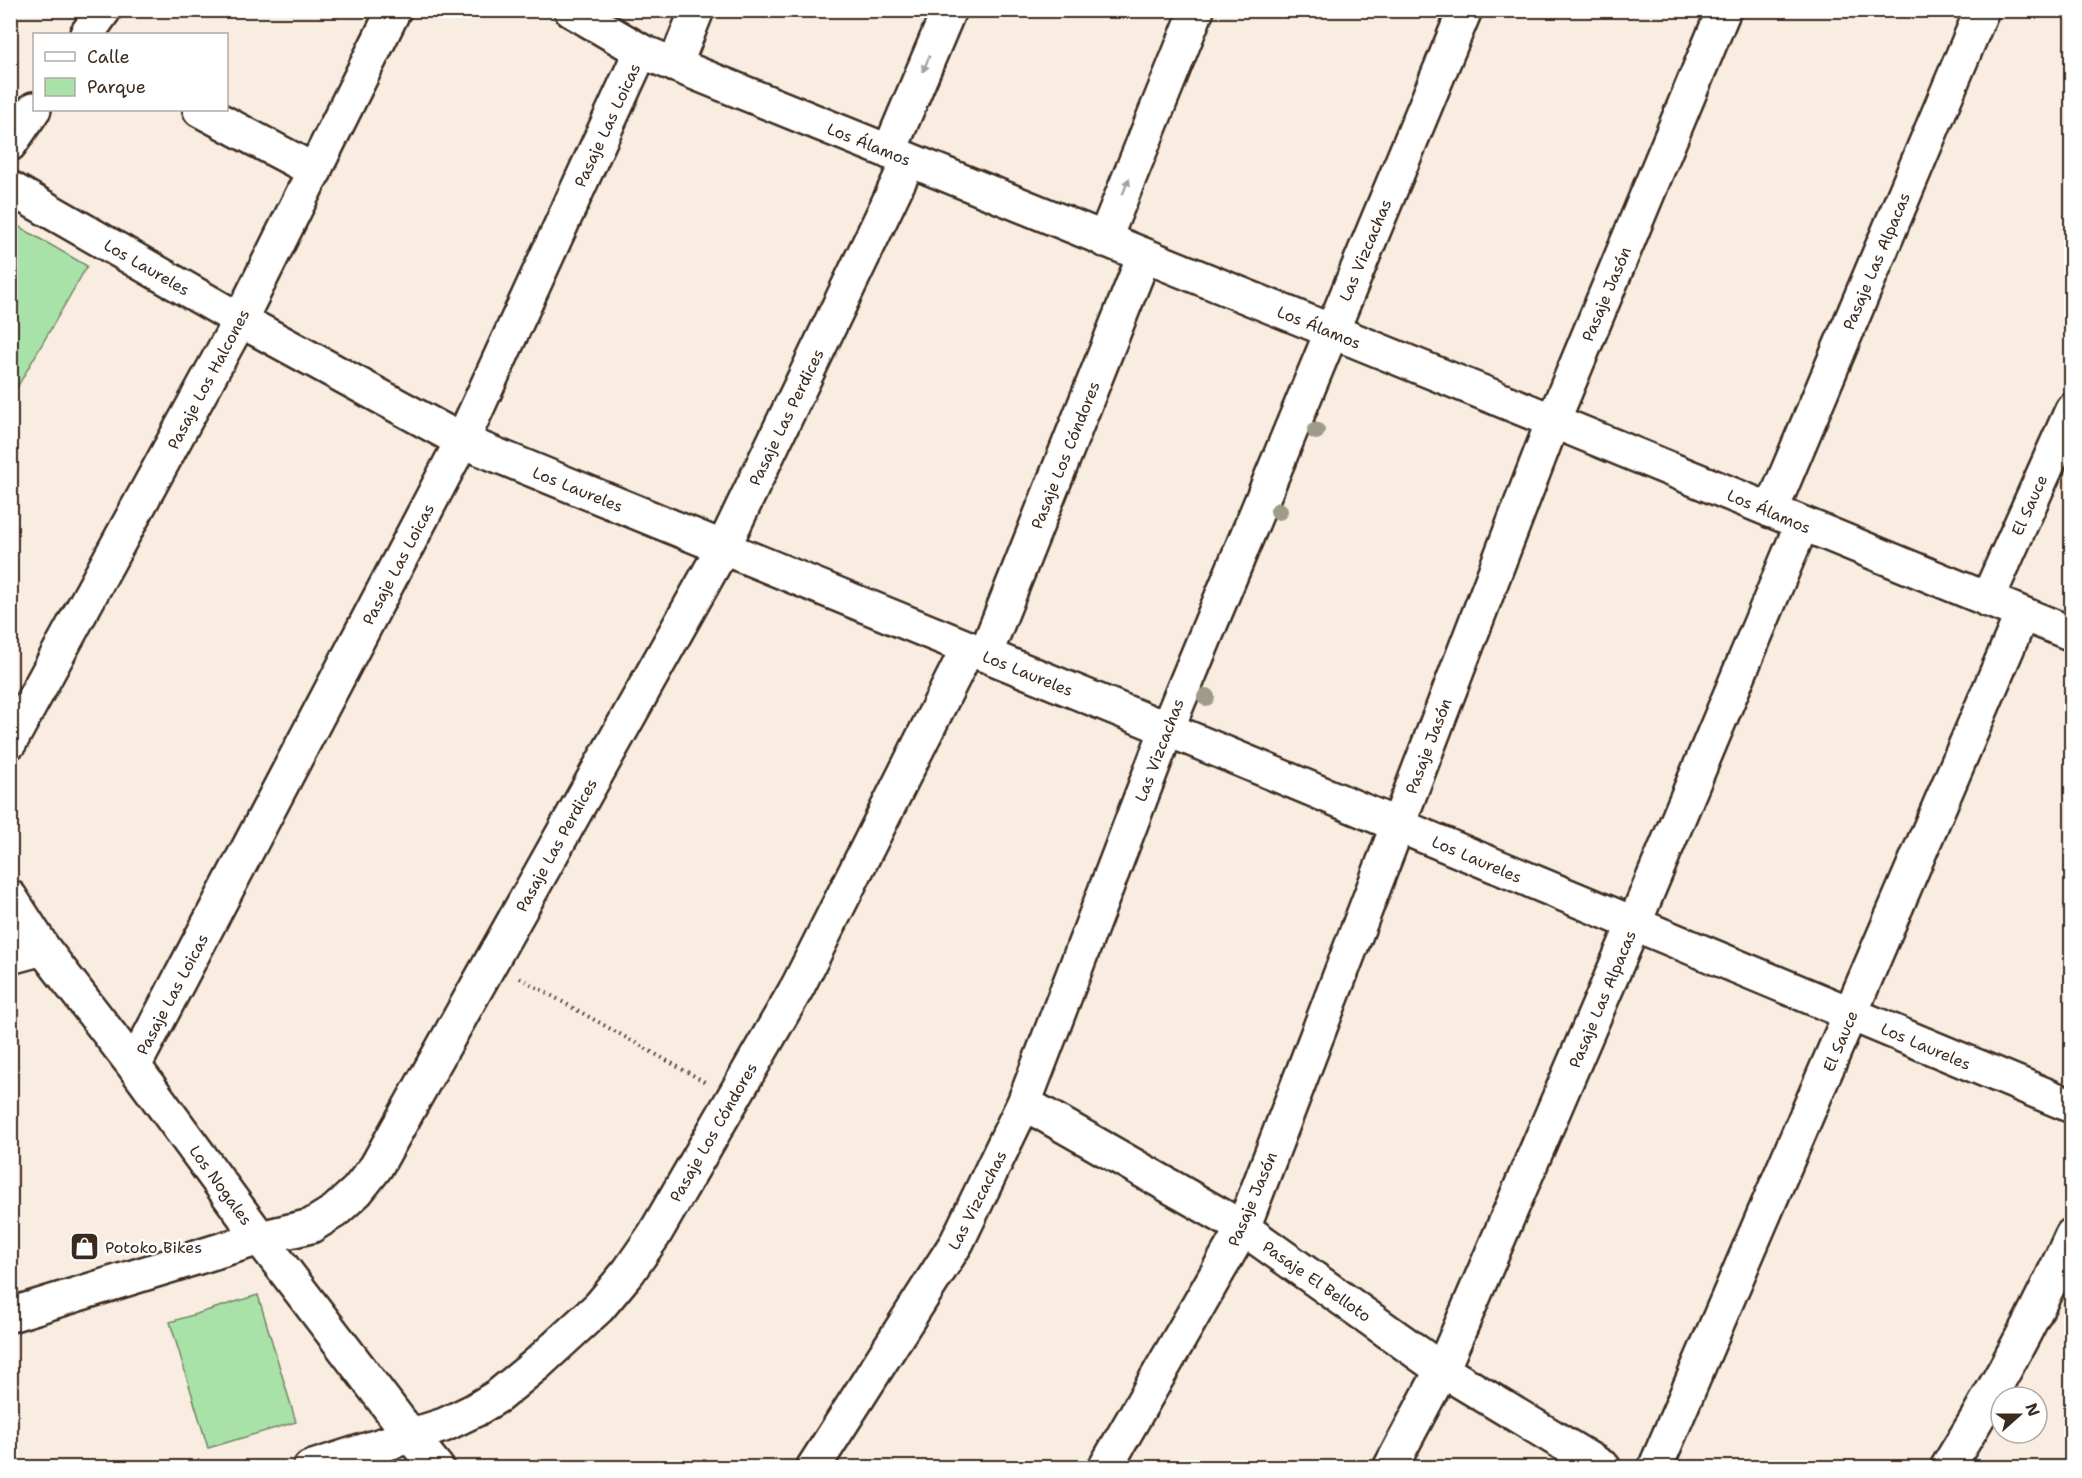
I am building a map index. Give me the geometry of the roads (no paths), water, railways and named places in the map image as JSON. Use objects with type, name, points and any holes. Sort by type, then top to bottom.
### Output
[{"type":"street","points":[[88,33],[104,10]]},
{"type":"street","name":"Pasaje Los Halcones","points":[[10,742],[240,320],[394,10]]},
{"type":"street","name":"Los Álamos","points":[[571,10],[640,51],[2072,634]]},
{"type":"street","points":[[675,65],[697,10]]},
{"type":"street","name":"Pasaje Las Perdices","points":[[10,1316],[260,1238],[311,1226],[335,1211],[357,1191],[376,1167],[723,548],[899,156],[949,10]]},
{"type":"street","points":[[1104,240],[1197,10]]},
{"type":"street","name":"Las Vizcachas","points":[[813,1467],[957,1242],[1024,1103],[1167,729],[1465,10]]},
{"type":"street","name":"Pasaje Jasón","points":[[1105,1467],[1243,1228],[1553,421],[1724,10]]},
{"type":"street","name":"Pasaje Las Alpacas","points":[[1771,511],[1982,10]]},
{"type":"street","name":"Pasaje Las Loicas","points":[[134,1066],[462,441],[640,51]]},
{"type":"street","points":[[10,144],[33,110]]},
{"type":"street","points":[[202,111],[315,171]]},
{"type":"street","name":"Los Laureles","points":[[10,188],[240,320],[462,441],[1167,729],[2072,1106]]},
{"type":"street","name":"Pasaje Los Cóndores","points":[[310,1467],[444,1425],[498,1396],[537,1364],[598,1307],[629,1271],[654,1235],[798,986],[976,651],[1144,256]]},
{"type":"street","name":"El Sauce","points":[[1988,600],[2072,410]]},
{"type":"street","name":"Pasaje Las Alpacas","points":[[1390,1467],[1442,1370],[1634,924],[1802,524]]},
{"type":"street","name":"El Sauce","points":[[1655,1467],[2022,614]]},
{"type":"street","name":"Los Nogales","points":[[10,897],[43,948],[134,1066],[260,1238],[437,1467]]},
{"type":"street","points":[[10,957],[43,948]]},
{"type":"street","name":"Pasaje El Belloto","points":[[1024,1103],[1243,1228],[1442,1370],[1604,1467]]},
{"type":"street","points":[[1947,1467],[2016,1351],[2072,1234]]},
{"type":"place","name":"Potoko Bikes","points":[[84,1247]]}]
